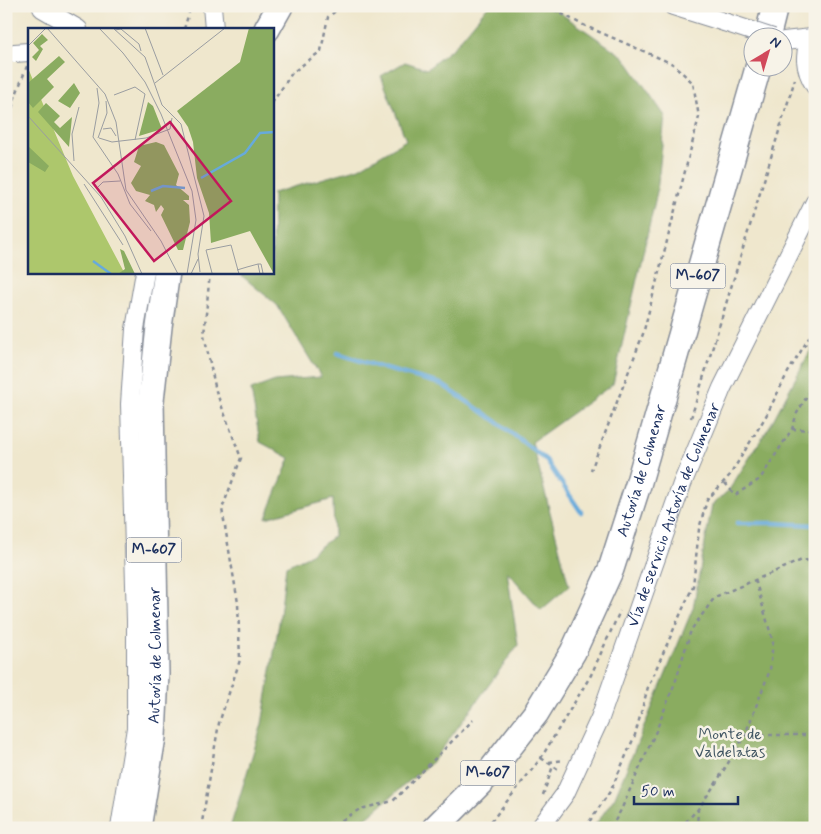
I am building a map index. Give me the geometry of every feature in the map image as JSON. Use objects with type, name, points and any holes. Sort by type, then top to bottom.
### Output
[{"type":"highway","points":[[268,28],[280,6]]},
{"type":"highway","points":[[775,6],[776,28]]},
{"type":"highway","name":"Autovía de Colmenar","points":[[435,828],[485,778],[536,713],[573,652],[611,569],[638,485],[755,78]]},
{"type":"highway","name":"Autovía de Colmenar","points":[[138,828],[153,737],[156,666],[151,401],[158,327],[150,274]]},
{"type":"street","points":[[212,6],[214,28]]},
{"type":"street","points":[[673,6],[744,28]]},
{"type":"street","points":[[42,8],[76,28]]},
{"type":"street","points":[[794,38],[813,36]]},
{"type":"street","points":[[813,36],[807,48],[805,60],[808,74],[815,86]]},
{"type":"street","points":[[794,52],[805,60]]},
{"type":"street","name":"Vía de servicio Autovía de Colmenar","points":[[540,828],[565,794],[600,718],[682,484],[722,388],[815,202]]},
{"type":"street","points":[[120,828],[136,728],[136,621],[130,404],[135,329],[150,274]]},
{"type":"path","points":[[184,28],[191,6]]},
{"type":"path","points":[[274,100],[292,73],[321,51],[328,16],[342,6]]},
{"type":"path","points":[[547,6],[581,24],[673,64],[693,83],[699,117],[642,334],[591,470]]},
{"type":"path","points":[[814,13],[815,6]]},
{"type":"path","points":[[6,147],[14,100],[27,66],[24,54]]},
{"type":"path","points":[[201,828],[219,723],[240,660],[238,603],[222,509],[241,458],[216,391],[204,335],[210,274]]},
{"type":"path","points":[[585,828],[611,790],[635,734],[648,687],[693,586],[699,529],[708,500],[725,483],[766,416],[787,374],[815,328]]},
{"type":"path","points":[[725,483],[735,495],[760,479],[792,430],[797,413],[815,383]]},
{"type":"path","points":[[792,430],[815,430]]},
{"type":"path","points":[[611,828],[622,810],[656,731],[676,680],[691,630],[715,597],[802,560],[815,560]]},
{"type":"path","points":[[680,828],[698,809],[745,735],[770,670],[773,642],[756,579]]},
{"type":"path","points":[[340,828],[342,820],[360,809],[393,801],[473,720]]},
{"type":"path","points":[[745,735],[815,735]]},
{"type":"path","points":[[542,758],[572,778]]},
{"type":"path","points":[[542,798],[554,766]]},
{"type":"path","points":[[697,828],[698,809]]},
{"type":"green space","points":[[488,6],[550,6],[624,57],[665,116],[657,192],[613,384],[532,442],[569,586],[541,610],[507,571],[518,645],[434,760],[354,828],[230,828],[262,724],[279,623],[286,566],[308,556],[334,536],[333,499],[266,518],[290,458],[260,442],[251,390],[275,381],[321,377],[277,305],[242,276],[243,274],[274,274],[274,193],[359,168],[406,140],[381,76],[405,62],[427,69],[455,46]]},
{"type":"green space","name":"Monte de Valdelatas","points":[[815,342],[815,828],[593,828],[615,797],[693,608],[712,505],[729,490],[771,424]]},
{"type":"waterway","points":[[337,353],[441,384],[496,421],[546,460],[581,512]]},
{"type":"waterway","points":[[737,523],[815,525]]}]
